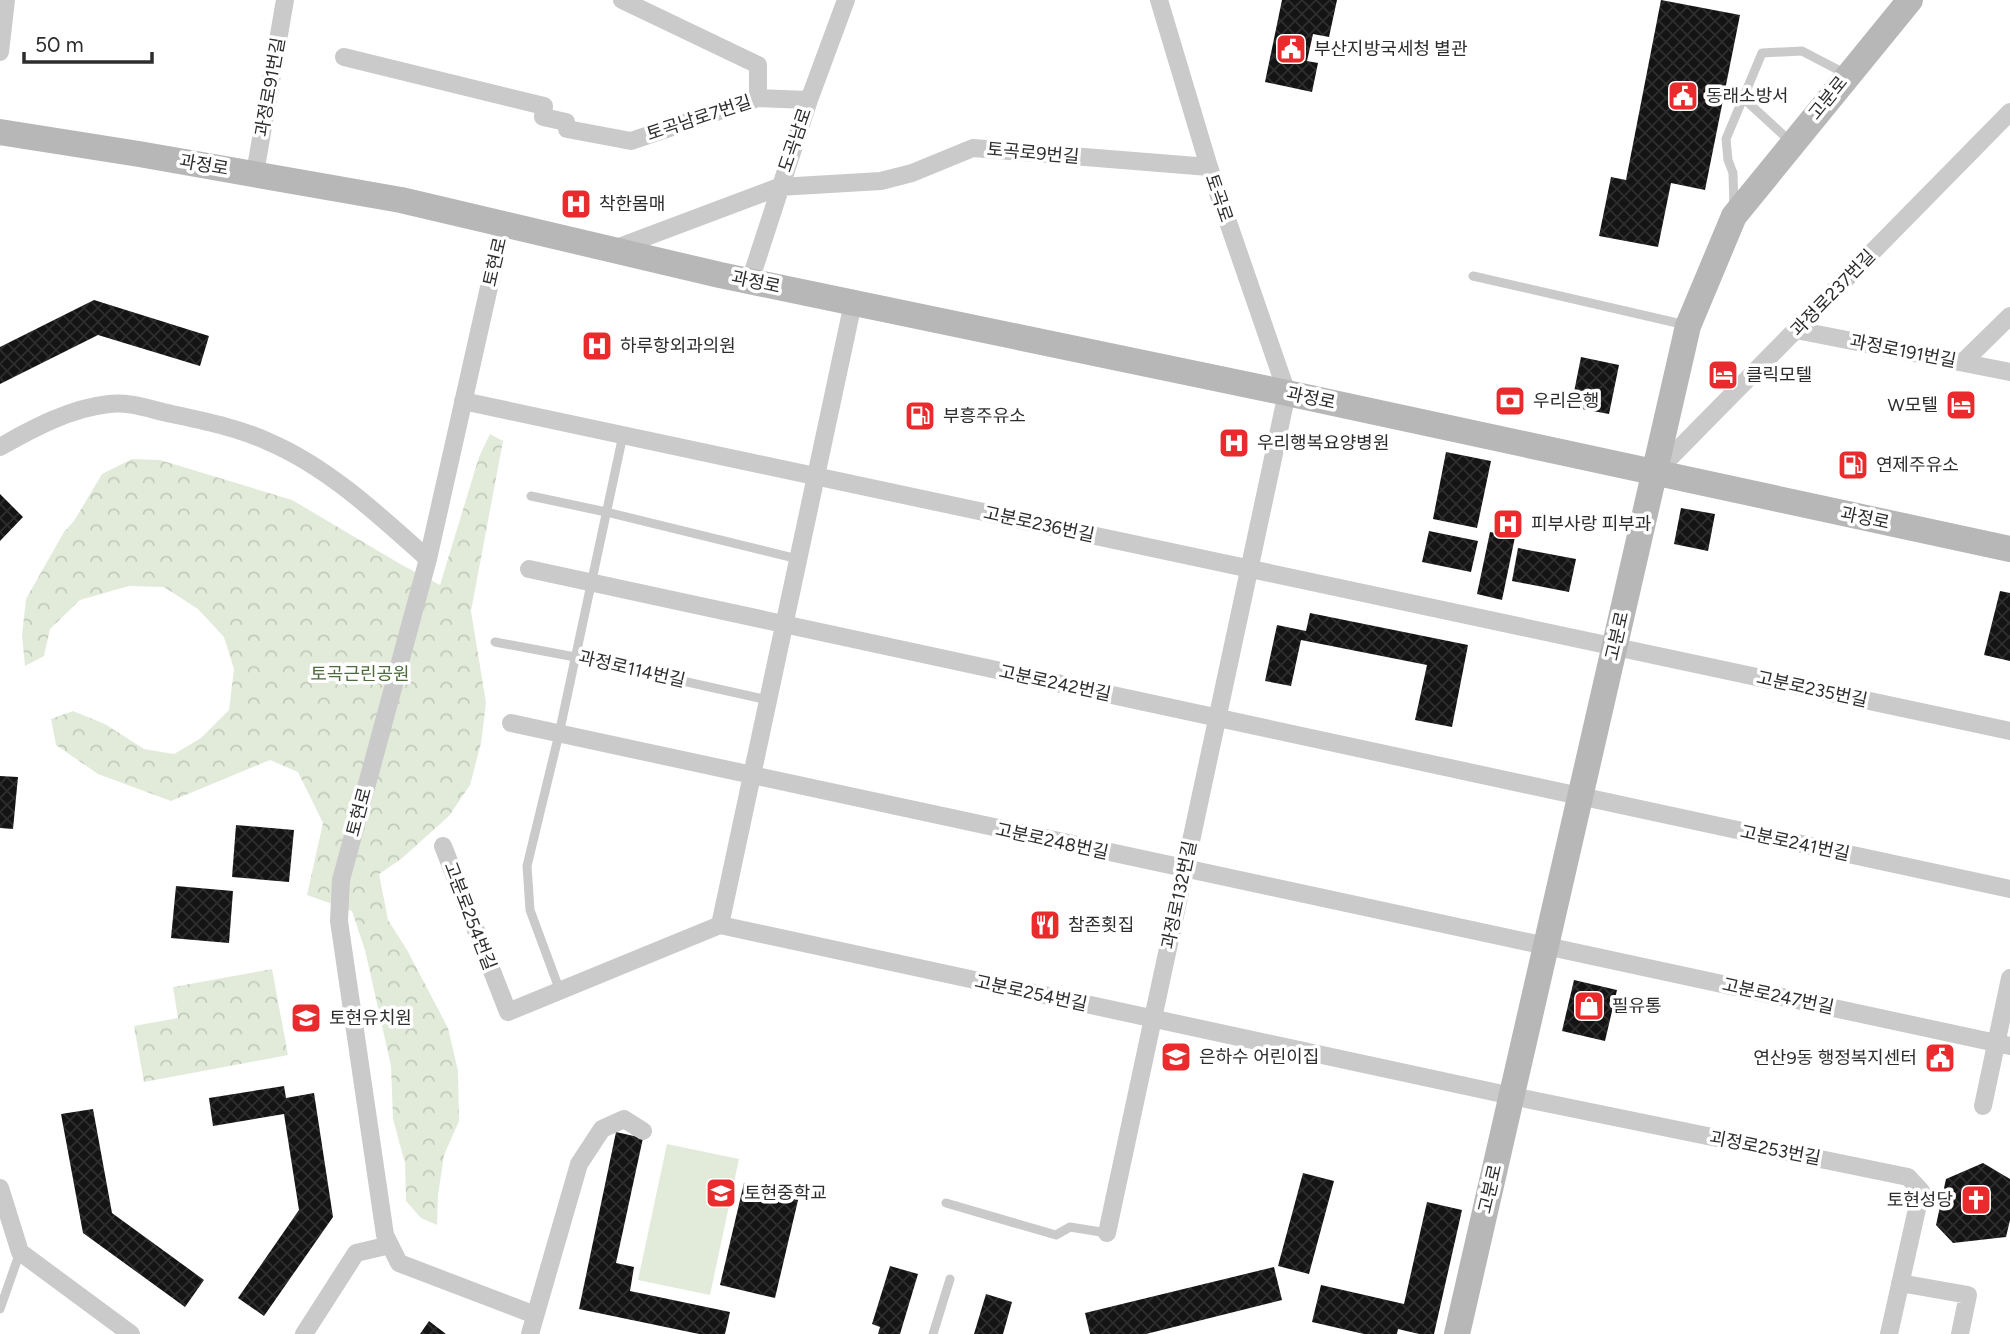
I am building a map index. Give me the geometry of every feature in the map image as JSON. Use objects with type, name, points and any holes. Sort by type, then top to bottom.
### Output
[{"type":"main road","name":"고분로","points":[[1457,1334],[1688,326],[1734,216],[1791,142],[1910,0]]},
{"type":"main road","name":"과정로","points":[[0,132],[255,173],[401,200],[750,281],[1287,393],[2010,549]]},
{"type":"street","points":[[0,52],[6,0]]},
{"type":"street","name":"과정로91번길","points":[[255,173],[285,0]]},
{"type":"street","points":[[622,0],[758,65],[758,98]]},
{"type":"street","name":"도곡남로","points":[[750,281],[779,187],[846,0]]},
{"type":"street","name":"토곡로","points":[[1159,0],[1209,167],[1287,393]]},
{"type":"street","name":"토곡남로7번길","points":[[344,57],[544,106],[544,117],[566,122],[567,129],[631,141],[758,98],[809,100]]},
{"type":"street","name":"과정로237번길","points":[[1655,473],[2010,112]]},
{"type":"street","name":"토곡로9번길","points":[[779,187],[881,181],[912,173],[973,148],[1209,167]]},
{"type":"street","points":[[611,250],[779,187]]},
{"type":"street","name":"토현로","points":[[390,1245],[385,1235],[339,921],[341,880],[428,559],[503,225]]},
{"type":"street","points":[[720,925],[853,303]]},
{"type":"street","points":[[1963,362],[2010,316]]},
{"type":"street","name":"과정로191번길","points":[[1796,330],[2010,372]]},
{"type":"street","name":"과정로132번길","points":[[1107,1233],[1287,393]]},
{"type":"street","name":"고분로236번길","points":[[463,401],[1615,647]]},
{"type":"street","points":[[0,447],[61,416],[113,403],[195,419],[251,435],[303,460],[369,506],[428,559]]},
{"type":"street","name":"고분로242번길","points":[[529,569],[1581,796]]},
{"type":"street","name":"고분로235번길","points":[[1615,647],[2010,731]]},
{"type":"street","name":"고분로248번길","points":[[511,723],[1546,947]]},
{"type":"street","name":"고분로241번길","points":[[1581,796],[2010,889]]},
{"type":"street","name":"고분로254번길","points":[[443,846],[508,1012],[720,925],[1512,1096]]},
{"type":"street","name":"고분로247번길","points":[[1546,947],[2003,1044]]},
{"type":"street","points":[[1983,1106],[2003,1044],[2010,978]]},
{"type":"street","name":"괴정로253번길","points":[[1512,1096],[1908,1177],[1920,1191],[1889,1334]]},
{"type":"street","points":[[530,1334],[572,1181],[586,1151],[602,1129],[624,1119],[643,1130]]},
{"type":"street","points":[[0,1188],[20,1252],[131,1334]]},
{"type":"street","points":[[304,1334],[356,1254],[390,1245],[399,1263],[535,1315]]},
{"type":"street","points":[[1900,1283],[1968,1295],[1959,1334]]},
{"type":"lane","points":[[1734,216],[1733,173],[1728,160],[1726,139],[1762,53],[1802,51],[1847,75]]},
{"type":"lane","points":[[1743,98],[1791,142]]},
{"type":"lane","points":[[1473,276],[1688,326]]},
{"type":"lane","points":[[560,991],[530,910],[527,866],[559,734],[623,435]]},
{"type":"lane","points":[[531,496],[798,559]]},
{"type":"lane","name":"과정로114번길","points":[[495,642],[768,700]]},
{"type":"lane","name":"과정로132번길","points":[[946,1203],[1056,1235],[1070,1227],[1107,1233]]},
{"type":"lane","points":[[0,1309],[20,1252]]},
{"type":"lane","points":[[933,1334],[950,1279]]},
{"type":"green space","name":"토곡근린공원","points":[[490,434],[503,441],[471,611],[486,703],[481,743],[470,785],[449,816],[401,859],[379,874],[388,920],[448,1028],[458,1071],[459,1121],[444,1155],[437,1225],[421,1218],[406,1201],[405,1163],[393,1119],[391,1066],[365,950],[352,911],[307,895],[323,823],[298,772],[270,760],[171,801],[98,774],[56,745],[51,719],[73,711],[105,724],[144,749],[174,754],[201,738],[229,710],[234,669],[224,637],[198,609],[164,587],[129,586],[80,600],[50,629],[44,656],[25,666],[22,635],[26,599],[64,532],[74,521],[102,474],[132,459],[160,460],[292,500],[440,585],[479,457]]},
{"type":"green space","points":[[272,969],[288,1055],[144,1082],[134,1026],[178,1018],[173,987]]},
{"type":"green space","points":[[667,1144],[739,1159],[710,1295],[638,1280]]},
{"type":"building","name":"부산지방국세청 별관","points":[[1282,0],[1337,0],[1329,37],[1313,34],[1307,61],[1318,63],[1312,92],[1265,82]]},
{"type":"building","name":"동래소방서","points":[[1661,0],[1740,15],[1705,190],[1671,183],[1658,247],[1599,236],[1611,177],[1626,180]]},
{"type":"building","points":[[94,300],[209,336],[200,366],[98,335],[0,384],[0,347]]},
{"type":"building","points":[[1581,357],[1619,365],[1609,414],[1571,407]]},
{"type":"building","points":[[1446,452],[1491,461],[1477,528],[1433,519]]},
{"type":"building","points":[[0,494],[23,517],[0,541]]},
{"type":"building","points":[[1681,508],[1715,514],[1708,551],[1674,544]]},
{"type":"building","points":[[1429,531],[1478,541],[1471,572],[1422,562]]},
{"type":"building","points":[[1490,532],[1515,537],[1502,600],[1477,594]]},
{"type":"building","points":[[1518,548],[1576,559],[1569,592],[1512,581]]},
{"type":"building","points":[[2000,591],[2010,593],[2010,661],[1984,655]]},
{"type":"building","points":[[1310,613],[1468,645],[1452,727],[1415,720],[1427,665],[1301,640],[1291,686],[1265,681],[1277,625],[1306,631]]},
{"type":"building","points":[[0,776],[18,777],[13,829],[0,828]]},
{"type":"building","points":[[236,825],[294,830],[289,882],[232,877]]},
{"type":"building","points":[[176,886],[233,891],[229,943],[171,938]]},
{"type":"building","points":[[1574,980],[1617,990],[1605,1041],[1562,1031]]},
{"type":"building","points":[[284,1086],[286,1098],[314,1093],[333,1217],[264,1316],[238,1298],[299,1210],[284,1114],[213,1126],[209,1098]]},
{"type":"building","points":[[93,1109],[112,1213],[204,1280],[185,1307],[83,1233],[61,1114]]},
{"type":"building","points":[[616,1132],[643,1138],[616,1263],[634,1267],[630,1291],[730,1312],[725,1334],[699,1334],[579,1309]]},
{"type":"building","name":"토현성당","points":[[1983,1163],[2010,1179],[2010,1220],[2006,1237],[1953,1243],[1936,1225],[1946,1179]]},
{"type":"building","points":[[1303,1173],[1334,1181],[1309,1274],[1278,1266]]},
{"type":"building","points":[[744,1183],[799,1196],[775,1298],[720,1285]]},
{"type":"building","points":[[1427,1202],[1462,1210],[1434,1334],[1398,1329],[1397,1334],[1364,1334],[1312,1322],[1321,1285],[1404,1304]]},
{"type":"building","points":[[890,1266],[918,1274],[900,1334],[878,1334],[880,1327],[872,1324]]},
{"type":"building","points":[[1274,1267],[1282,1300],[1146,1334],[1090,1334],[1085,1313]]},
{"type":"building","points":[[986,1294],[1012,1302],[1003,1334],[974,1334]]},
{"type":"building","points":[[429,1321],[446,1334],[420,1334]]},
{"type":"place","name":"부산지방국세청 별관","points":[[1291,49]]},
{"type":"place","name":"동래소방서","points":[[1683,96]]},
{"type":"place","name":"착한몸매","points":[[576,204]]},
{"type":"place","name":"하루항외과의원","points":[[597,346]]},
{"type":"place","name":"클릭모텔","points":[[1723,375]]},
{"type":"place","name":"우리은행","points":[[1510,401]]},
{"type":"place","name":"W모텔","points":[[1961,405]]},
{"type":"place","name":"부흥주유소","points":[[920,416]]},
{"type":"place","name":"우리행복요양병원","points":[[1234,443]]},
{"type":"place","name":"연제주유소","points":[[1853,465]]},
{"type":"place","name":"피부사랑 피부과","points":[[1508,524]]},
{"type":"place","name":"참존횟집","points":[[1045,925]]},
{"type":"place","name":"필유통","points":[[1589,1006]]},
{"type":"place","name":"토현유치원","points":[[306,1018]]},
{"type":"place","name":"은하수 어린이집","points":[[1176,1057]]},
{"type":"place","name":"연산9동 행정복지센터","points":[[1940,1058]]},
{"type":"place","name":"토현중학교","points":[[721,1193]]},
{"type":"place","name":"토현성당","points":[[1976,1200]]}]
